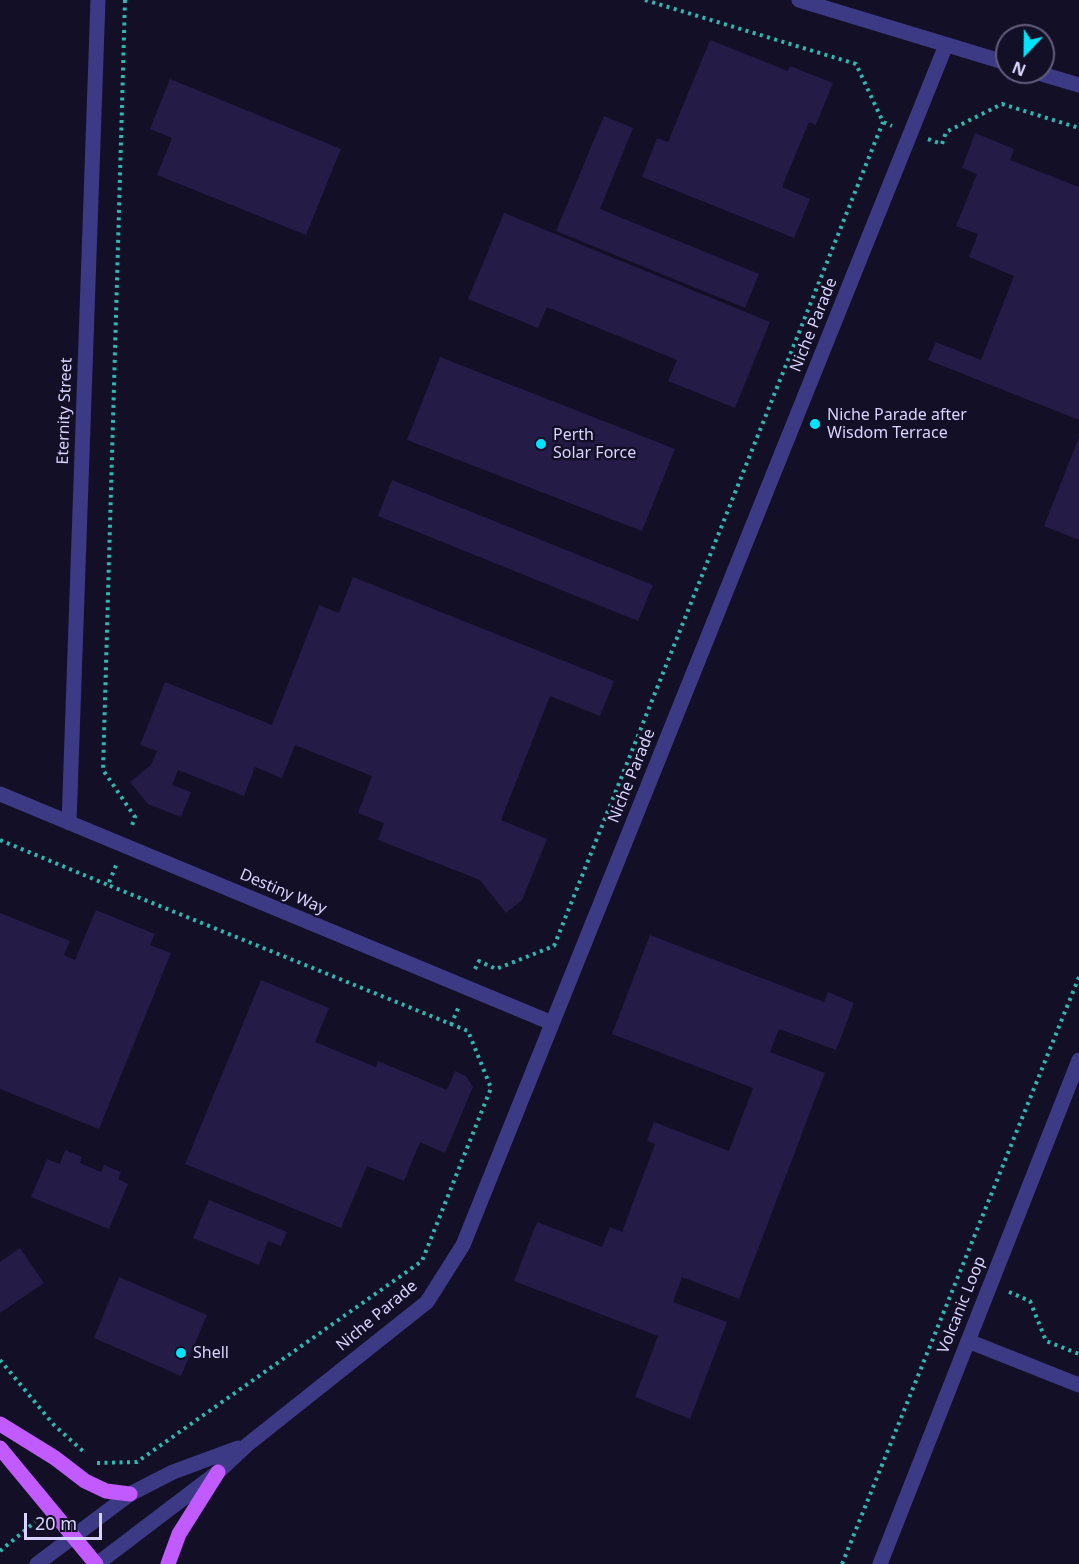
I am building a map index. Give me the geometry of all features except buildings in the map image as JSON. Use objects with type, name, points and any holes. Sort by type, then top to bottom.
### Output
[{"type":"main road","points":[[0,1424],[55,1458],[85,1481],[106,1491],[130,1494]]},
{"type":"main road","points":[[0,1448],[96,1564]]},
{"type":"main road","points":[[168,1564],[179,1534],[218,1472]]},
{"type":"street","name":"Eternity Street","points":[[69,823],[98,0]]},
{"type":"street","points":[[799,0],[995,59]]},
{"type":"street","name":"Niche Parade","points":[[96,1564],[218,1472],[247,1445],[427,1302],[463,1245],[946,45]]},
{"type":"street","points":[[1055,78],[1079,85]]},
{"type":"street","name":"Destiny Way","points":[[0,794],[552,1023]]},
{"type":"street","name":"Volcanic Loop","points":[[880,1564],[1079,1060]]},
{"type":"street","points":[[968,1341],[1079,1385]]},
{"type":"street","name":"Niche Parade","points":[[37,1564],[130,1494],[173,1472],[247,1445]]},
{"type":"path","points":[[108,885],[135,817],[103,771],[125,0]]},
{"type":"path","points":[[645,0],[856,64],[883,122],[942,144],[946,132],[1002,104],[1079,128]]},
{"type":"path","points":[[451,1025],[478,961],[496,969],[554,946],[883,122]]},
{"type":"path","points":[[0,840],[468,1031],[491,1088],[422,1261],[137,1462],[97,1463],[54,1425],[0,1360]]},
{"type":"path","points":[[842,1564],[1079,977]]},
{"type":"path","points":[[959,1273],[1030,1301],[1046,1341],[1079,1354]]},
{"type":"path","points":[[85,1481],[97,1463]]},
{"type":"place","name":"Niche Parade after Wisdom Terrace","points":[[815,424]]},
{"type":"place","name":"Perth Solar Force","points":[[541,444]]},
{"type":"place","name":"Shell","points":[[181,1353]]}]
